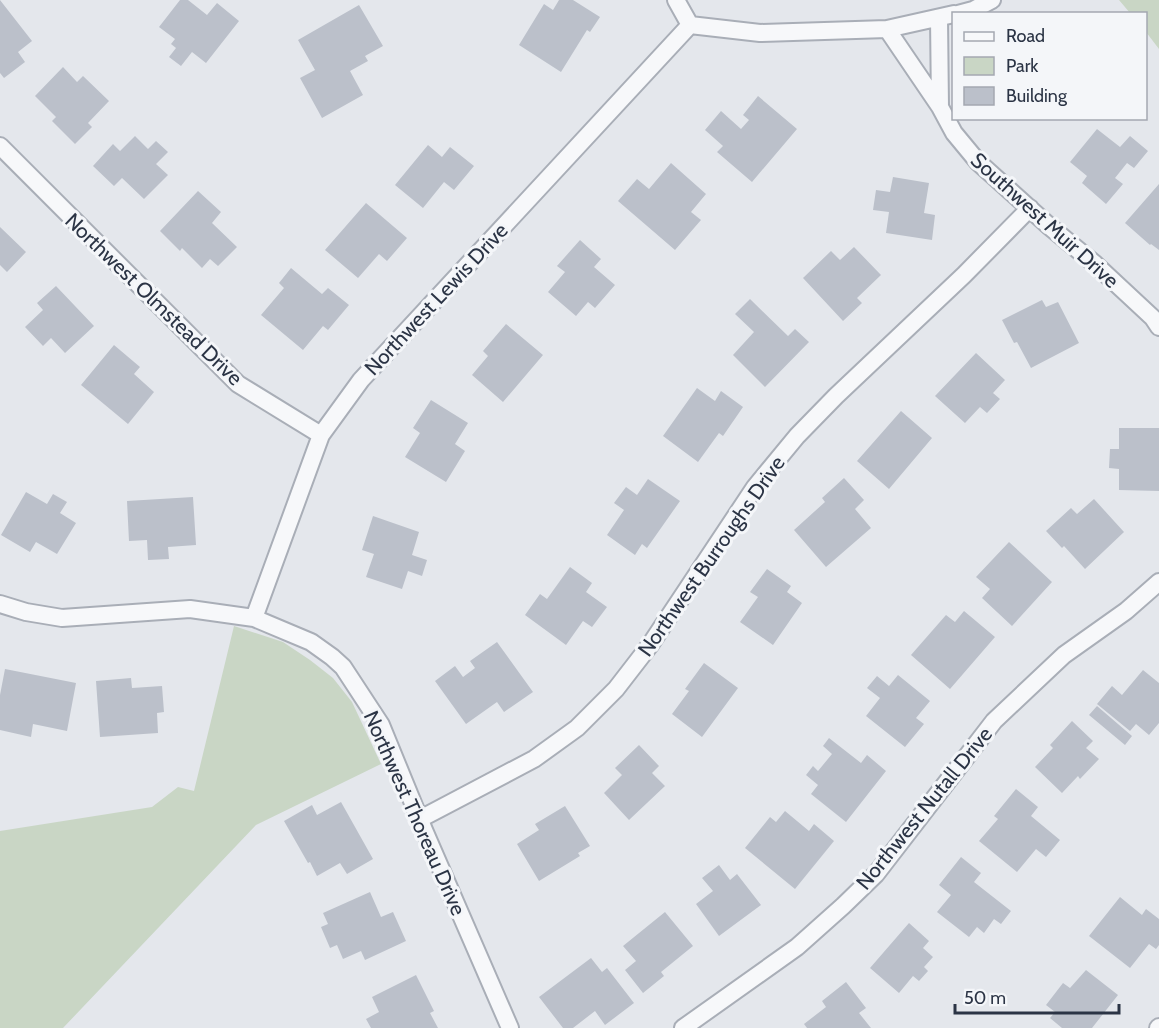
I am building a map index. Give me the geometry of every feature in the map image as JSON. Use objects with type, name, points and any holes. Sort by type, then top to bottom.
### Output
[{"type":"street","points":[[676,0],[690,24],[760,33],[887,29],[950,15],[940,107]]},
{"type":"street","points":[[964,12],[992,0]]},
{"type":"street","name":"Northwest Lewis Drive","points":[[254,618],[321,435],[361,380],[690,24]]},
{"type":"street","name":"Southwest Muir Drive","points":[[887,29],[940,107],[954,133],[978,162],[1095,264],[1153,318],[1159,327]]},
{"type":"street","name":"Northwest Olmstead Drive","points":[[0,146],[238,384],[321,435]]},
{"type":"street","name":"Northwest Burroughs Drive","points":[[420,819],[534,759],[577,728],[616,689],[650,645],[755,487],[797,435],[964,275],[1030,208]]},
{"type":"street","name":"Northwest Nutall Drive","points":[[683,1028],[796,947],[843,906],[876,874],[994,721],[1064,655],[1126,611],[1159,582]]},
{"type":"street","name":"Northwest Thoreau Drive","points":[[0,604],[26,612],[62,618],[190,609],[254,618],[311,642],[332,657],[343,667],[381,725],[510,1028]]},
{"type":"green space","points":[[1119,0],[1159,0],[1159,49],[1147,33],[1147,12],[1129,12]]},
{"type":"green space","points":[[234,626],[283,642],[333,678],[352,702],[381,764],[256,825],[63,1028],[0,1028],[0,831],[152,807],[178,787],[194,791]]},
{"type":"building","points":[[0,0],[32,41],[18,52],[25,62],[4,78],[0,73]]},
{"type":"building","points":[[180,0],[188,0],[207,15],[217,3],[239,21],[206,63],[192,52],[181,66],[169,57],[176,48],[171,44],[175,39],[159,27]]},
{"type":"building","points":[[559,0],[573,0],[600,17],[590,32],[587,30],[561,72],[519,45],[544,4],[553,10]]},
{"type":"building","points":[[359,5],[383,46],[365,56],[368,61],[350,71],[363,95],[322,118],[300,78],[315,70],[298,40]]},
{"type":"building","points":[[63,67],[77,82],[83,76],[109,101],[88,123],[92,127],[75,144],[52,121],[56,117],[35,96]]},
{"type":"building","points":[[758,96],[797,129],[752,182],[717,152],[723,146],[705,130],[721,111],[741,129],[749,120],[743,115]]},
{"type":"building","points":[[1097,129],[1120,147],[1130,136],[1148,151],[1134,168],[1127,163],[1115,178],[1123,184],[1106,204],[1082,183],[1087,176],[1070,162]]},
{"type":"building","points":[[135,136],[148,149],[156,141],[168,152],[156,164],[168,175],[144,199],[122,178],[114,186],[93,166],[113,144],[120,151]]},
{"type":"building","points":[[428,145],[442,157],[450,147],[474,166],[454,190],[444,182],[423,208],[395,185]]},
{"type":"building","points":[[671,163],[706,194],[691,212],[701,220],[675,250],[618,201],[637,179],[649,189]]},
{"type":"building","points":[[893,177],[929,183],[924,213],[935,215],[932,240],[886,233],[889,212],[873,210],[876,190],[890,192]]},
{"type":"building","points":[[1159,184],[1159,250],[1125,223]]},
{"type":"building","points":[[198,191],[221,212],[212,223],[237,247],[218,266],[210,259],[202,268],[160,231]]},
{"type":"building","points":[[366,203],[407,238],[387,261],[379,254],[358,278],[325,250]]},
{"type":"building","points":[[0,227],[26,252],[7,272],[0,265]]},
{"type":"building","points":[[580,240],[601,259],[594,267],[615,285],[595,308],[588,302],[576,316],[548,292],[565,272],[557,266]]},
{"type":"building","points":[[854,247],[881,275],[857,298],[862,303],[843,321],[803,278],[831,251],[840,260]]},
{"type":"building","points":[[291,268],[322,294],[328,288],[349,305],[328,330],[323,326],[303,350],[261,315],[284,288],[279,283]]},
{"type":"building","points":[[56,286],[94,326],[65,353],[51,338],[43,346],[25,327],[43,310],[37,303]]},
{"type":"building","points":[[750,299],[788,336],[795,329],[809,342],[765,387],[733,355],[754,332],[735,314]]},
{"type":"building","points":[[1042,300],[1046,307],[1058,302],[1079,343],[1031,368],[1002,320]]},
{"type":"building","points":[[506,324],[543,355],[503,402],[472,375],[488,356],[483,351]]},
{"type":"building","points":[[114,345],[140,367],[134,374],[154,392],[128,424],[81,385]]},
{"type":"building","points":[[976,353],[1005,380],[993,393],[1000,399],[987,413],[980,407],[965,423],[935,396]]},
{"type":"building","points":[[697,388],[715,401],[721,391],[743,407],[723,436],[719,433],[698,462],[663,436]]},
{"type":"building","points":[[431,400],[468,423],[455,444],[465,451],[446,482],[405,457],[420,433],[413,428]]},
{"type":"building","points":[[901,411],[932,438],[889,489],[857,461]]},
{"type":"building","points":[[1119,428],[1159,428],[1159,491],[1119,490],[1119,469],[1109,468],[1110,449],[1119,449]]},
{"type":"building","points":[[844,478],[864,500],[855,509],[871,528],[826,567],[794,530],[825,502],[822,498]]},
{"type":"building","points":[[648,479],[680,501],[647,548],[642,544],[635,555],[607,535],[624,510],[614,503],[626,487],[637,495]]},
{"type":"building","points":[[26,492],[47,504],[53,494],[67,502],[60,513],[76,523],[57,554],[36,542],[30,552],[1,535]]},
{"type":"building","points":[[193,497],[196,545],[168,547],[169,559],[148,560],[147,540],[129,541],[127,501]]},
{"type":"building","points":[[1094,499],[1124,532],[1085,569],[1064,546],[1062,548],[1046,531],[1071,508],[1077,514]]},
{"type":"building","points":[[373,516],[419,532],[412,555],[427,560],[422,576],[408,571],[402,589],[366,577],[374,554],[362,550]]},
{"type":"building","points":[[1009,542],[1052,582],[1012,626],[982,598],[990,589],[976,577]]},
{"type":"building","points":[[570,567],[592,583],[586,592],[607,607],[592,627],[583,621],[566,645],[525,615],[540,594],[547,599]]},
{"type":"building","points":[[767,569],[791,586],[787,592],[802,603],[773,645],[740,622],[758,597],[750,592]]},
{"type":"building","points":[[964,611],[995,637],[950,689],[911,655],[946,615],[955,622]]},
{"type":"building","points":[[497,642],[533,692],[504,712],[497,702],[466,724],[435,681],[455,666],[463,677],[475,668],[470,661]]},
{"type":"building","points":[[704,663],[738,688],[702,737],[672,714],[689,691],[685,689]]},
{"type":"building","points":[[5,669],[76,683],[67,731],[33,724],[31,737],[0,730],[0,695]]},
{"type":"building","points":[[1143,670],[1159,683],[1159,723],[1149,735],[1136,724],[1130,731],[1097,704],[1112,686],[1122,695]]},
{"type":"building","points":[[898,675],[930,701],[916,718],[924,724],[905,747],[866,716],[880,698],[867,688],[877,676],[889,686]]},
{"type":"building","points":[[131,678],[132,688],[162,686],[164,712],[157,713],[158,733],[100,737],[96,681]]},
{"type":"building","points":[[1097,706],[1132,736],[1125,745],[1089,715]]},
{"type":"building","points":[[1072,721],[1093,741],[1086,748],[1099,759],[1080,779],[1078,776],[1062,793],[1035,767],[1053,748],[1050,745]]},
{"type":"building","points":[[829,738],[861,763],[867,755],[886,771],[846,822],[811,794],[818,785],[806,775],[813,766],[818,771],[832,754],[823,746]]},
{"type":"building","points":[[639,745],[659,766],[652,773],[665,786],[629,820],[604,793],[622,775],[615,768]]},
{"type":"building","points":[[1016,789],[1038,807],[1031,816],[1060,840],[1046,857],[1036,849],[1017,872],[979,841],[998,819],[994,816]]},
{"type":"building","points":[[341,802],[373,859],[347,874],[340,863],[317,876],[284,821],[312,805],[317,815]]},
{"type":"building","points":[[565,806],[590,846],[578,853],[580,856],[539,881],[517,844],[539,830],[535,824]]},
{"type":"building","points":[[785,811],[809,831],[814,824],[834,841],[795,889],[745,848],[770,817],[776,822]]},
{"type":"building","points":[[961,857],[981,873],[974,882],[1011,911],[1001,924],[994,919],[984,933],[977,927],[969,937],[937,912],[951,895],[939,885]]},
{"type":"building","points":[[719,865],[730,880],[737,874],[761,905],[719,936],[696,904],[713,891],[702,878]]},
{"type":"building","points":[[370,892],[381,917],[393,912],[406,941],[365,960],[361,951],[343,959],[337,945],[330,948],[321,927],[328,924],[323,913]]},
{"type":"building","points":[[1120,897],[1142,915],[1146,909],[1159,919],[1159,945],[1156,949],[1149,944],[1130,968],[1089,936]]},
{"type":"building","points":[[665,912],[693,946],[661,972],[664,976],[643,993],[625,970],[636,961],[623,946]]},
{"type":"building","points":[[909,923],[929,941],[923,948],[933,957],[924,967],[928,971],[919,981],[913,976],[899,993],[870,968]]},
{"type":"building","points":[[591,958],[602,972],[607,968],[634,1003],[605,1025],[595,1011],[573,1028],[563,1028],[539,997]]},
{"type":"building","points":[[1086,970],[1118,995],[1092,1028],[1062,1028],[1050,1018],[1055,1012],[1046,1005],[1063,983],[1070,988]]},
{"type":"building","points":[[416,975],[434,1011],[430,1013],[438,1028],[371,1028],[366,1019],[379,1012],[372,997]]},
{"type":"building","points":[[846,982],[866,1008],[859,1013],[871,1028],[807,1028],[804,1024],[826,1007],[822,1001]]}]
